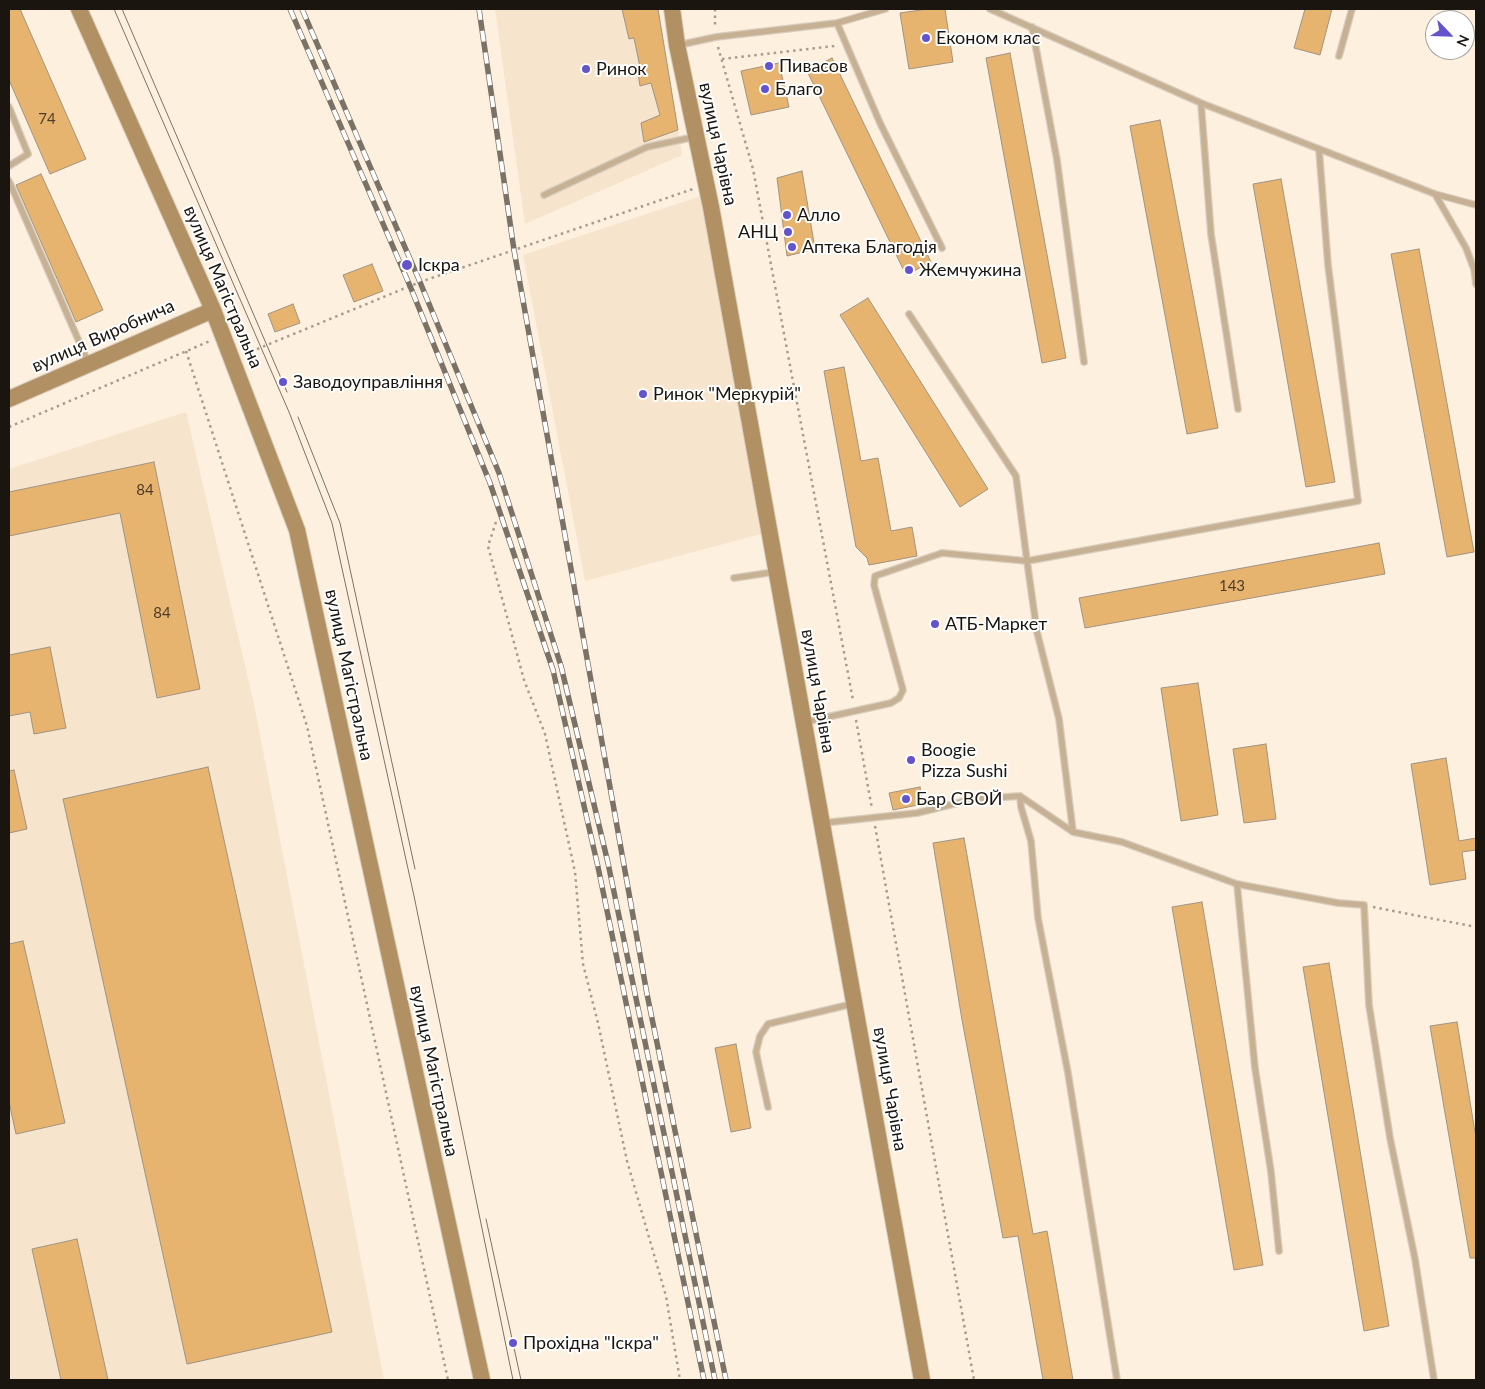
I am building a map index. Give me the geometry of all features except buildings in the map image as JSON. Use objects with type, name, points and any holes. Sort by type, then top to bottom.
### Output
[{"type":"street","name":"вулиця Магістральна","points":[[79,9],[213,310],[297,530],[482,1380]]},
{"type":"street","name":"вулиця Чарівна","points":[[672,9],[677,45],[706,185],[922,1380]]},
{"type":"street","name":"вулиця Виробнича","points":[[9,399],[213,310]]},
{"type":"lane","points":[[677,45],[716,37],[837,23],[885,9]]},
{"type":"lane","points":[[990,9],[1201,103],[1436,194],[1476,205]]},
{"type":"lane","points":[[1339,56],[1352,9]]},
{"type":"lane","points":[[837,23],[880,123],[942,248]]},
{"type":"lane","points":[[1032,27],[1057,160],[1084,362]]},
{"type":"lane","points":[[1201,103],[1211,234],[1238,409]]},
{"type":"lane","points":[[9,107],[28,154],[9,166]]},
{"type":"lane","points":[[544,195],[647,147],[696,136]]},
{"type":"lane","points":[[803,723],[890,704],[899,698],[903,690],[874,585],[875,576],[942,553],[1028,561],[1358,500],[1328,265],[1319,149]]},
{"type":"lane","points":[[9,181],[89,364]]},
{"type":"lane","points":[[1436,194],[1466,248],[1474,269],[1476,284]]},
{"type":"lane","points":[[909,314],[1016,476],[1037,632],[1059,719],[1073,832]]},
{"type":"lane","points":[[734,578],[776,572]]},
{"type":"lane","points":[[1020,796],[1021,807],[1031,841],[1038,918],[1068,1073],[1117,1380]]},
{"type":"lane","points":[[822,823],[917,813],[974,799],[1020,796],[1073,832],[1122,842],[1237,884],[1338,903],[1364,905],[1370,1005],[1390,1138],[1415,1259],[1434,1380]]},
{"type":"lane","points":[[1237,884],[1255,1068],[1271,1172],[1279,1251]]},
{"type":"lane","points":[[768,1107],[756,1052],[760,1036],[768,1024],[854,1004]]},
{"type":"path","points":[[715,9],[716,37],[753,169],[855,712],[974,1380]]},
{"type":"path","points":[[722,59],[846,44]]},
{"type":"path","points":[[233,359],[420,282],[706,185]]},
{"type":"path","points":[[9,427],[223,335]]},
{"type":"path","points":[[186,351],[307,726],[448,1380]]},
{"type":"path","points":[[496,522],[488,546],[524,680],[547,743],[574,872],[583,964],[598,1023],[627,1161],[666,1296],[680,1380]]},
{"type":"path","points":[[1364,905],[1476,927]]},
{"type":"shaded area","name":"Ринок","points":[[495,9],[658,9],[682,155],[525,224]]},
{"type":"shaded area","name":"Ринок \"Меркурій\"","points":[[701,196],[761,534],[585,581],[523,255]]},
{"type":"shaded area","points":[[186,412],[254,704],[384,1380],[9,1380],[9,469]]},
{"type":"tram line","points":[[114,9],[289,412],[332,523],[414,896],[513,1380]]},
{"type":"tram line","points":[[122,9],[287,392]]},
{"type":"tram line","points":[[298,417],[340,523],[415,869]]},
{"type":"tram line","points":[[486,1219],[521,1380]]},
{"type":"railway","points":[[290,9],[410,286],[490,483],[553,670],[598,867],[704,1380]]},
{"type":"railway","points":[[302,9],[420,282],[499,473],[561,666],[608,863],[715,1380]]},
{"type":"railway","points":[[479,9],[514,250],[647,994],[726,1380]]},
{"type":"place","name":"Економ клас","points":[[926,38]]},
{"type":"place","name":"Пивасов","points":[[769,66]]},
{"type":"place","name":"Ринок","points":[[586,69]]},
{"type":"place","name":"Благо","points":[[765,89]]},
{"type":"place","name":"Алло","points":[[787,215]]},
{"type":"place","name":"АНЦ","points":[[788,232]]},
{"type":"place","name":"Аптека Благодія","points":[[792,247]]},
{"type":"place","name":"Іскра","points":[[407,265]]},
{"type":"place","name":"Жемчужина","points":[[909,270]]},
{"type":"place","name":"Заводоуправління","points":[[283,382]]},
{"type":"place","name":"Ринок \"Меркурій\"","points":[[643,394]]},
{"type":"place","name":"АТБ-Маркет","points":[[935,624]]},
{"type":"place","name":"Boogie Pizza Sushi","points":[[911,760]]},
{"type":"place","name":"Бар СВОЙ","points":[[906,799]]},
{"type":"place","name":"Прохідна \"Іскра\"","points":[[513,1343]]}]
